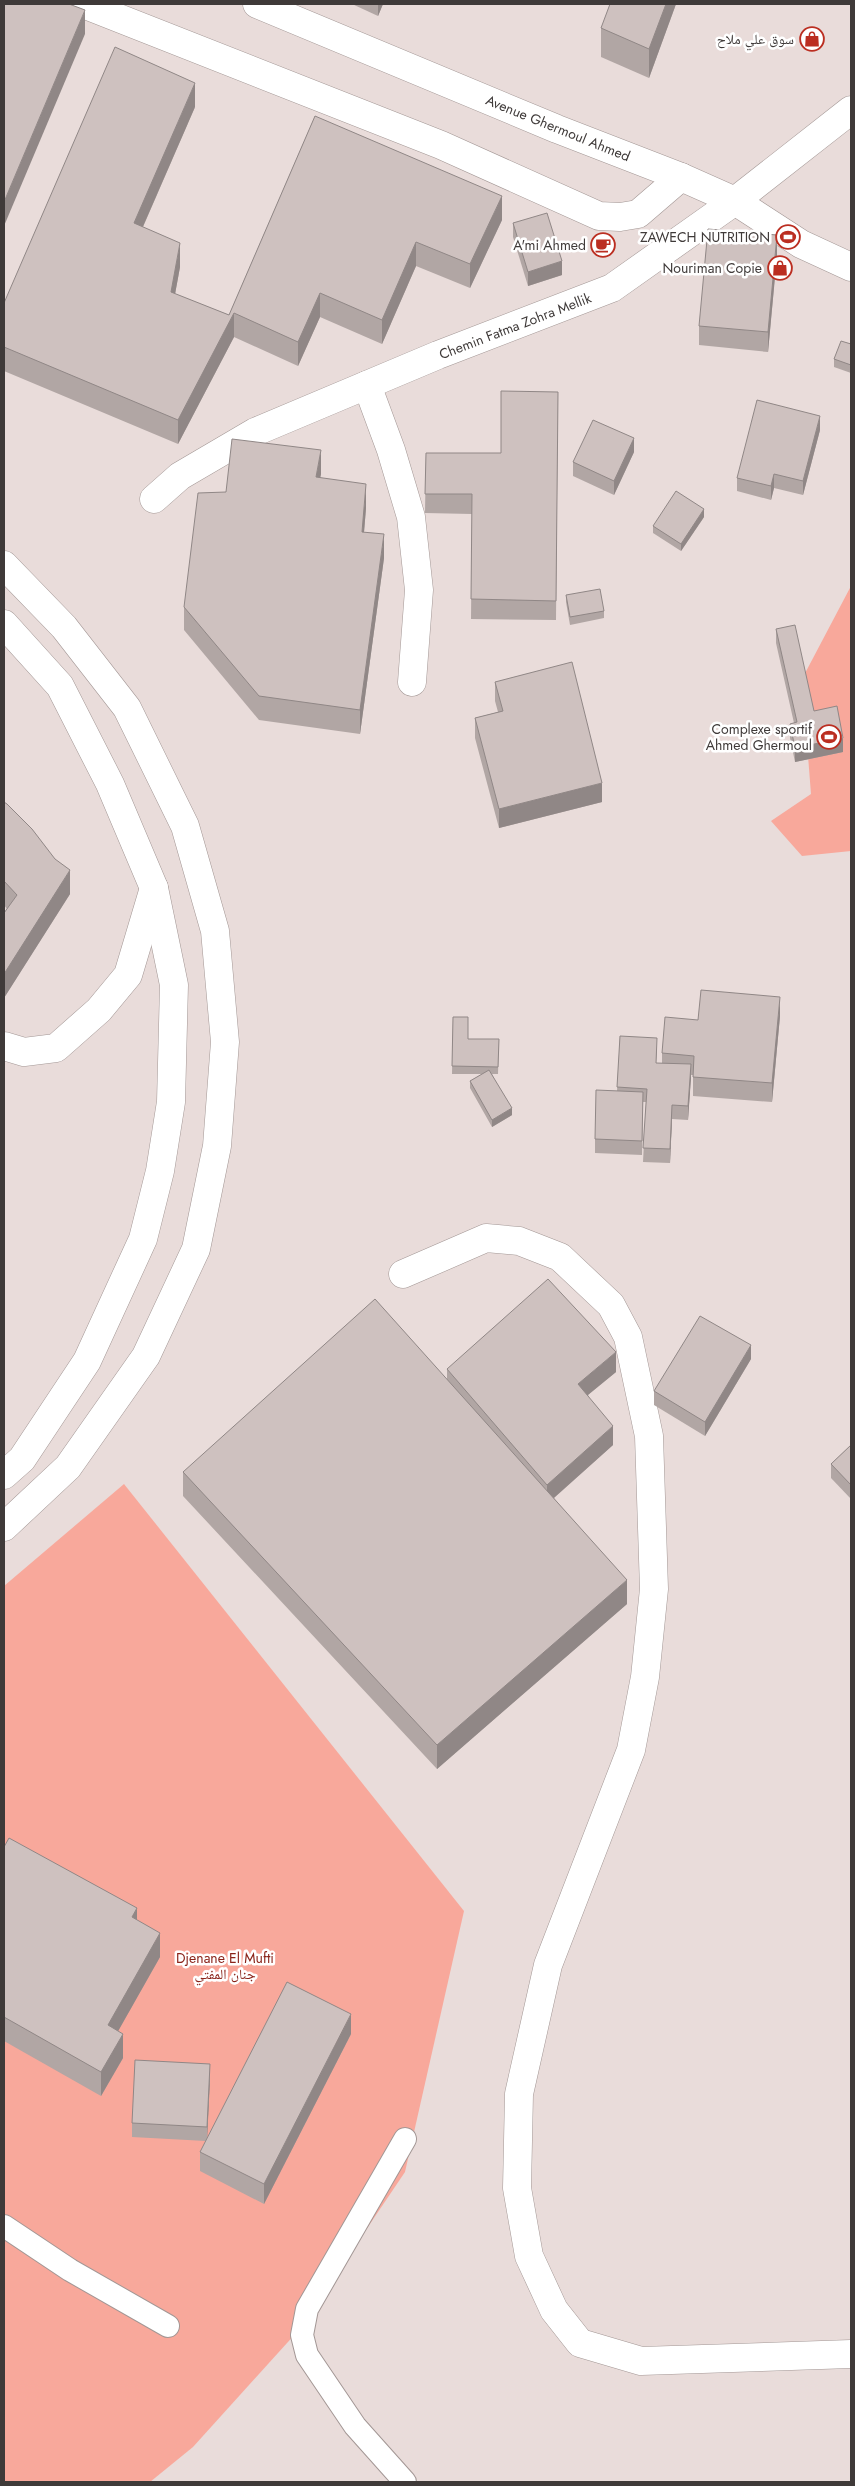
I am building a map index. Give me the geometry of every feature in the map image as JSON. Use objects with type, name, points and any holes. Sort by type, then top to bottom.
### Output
[{"type":"main road","points":[[84,4],[441,145],[599,216],[620,218],[638,214],[681,177]]},
{"type":"main road","name":"Avenue Ghermoul Ahmed","points":[[257,4],[557,129],[681,177],[734,201],[801,244],[851,267]]},
{"type":"main road","name":"Chemin Fatma Zohra Mellik","points":[[154,498],[180,476],[255,432],[367,385],[612,288],[734,201],[851,110]]},
{"type":"main road","points":[[367,385],[391,450],[411,516],[419,590],[412,682]]},
{"type":"main road","points":[[4,565],[64,626],[127,708],[185,826],[215,931],[225,1042],[217,1146],[196,1249],[140,1364],[68,1467],[4,1527]]},
{"type":"main road","points":[[4,624],[60,686],[110,784],[154,888],[174,985],[171,1102],[156,1188],[142,1240],[87,1361],[22,1459],[4,1475]]},
{"type":"main road","points":[[4,1046],[24,1052],[56,1048],[99,1010],[128,975],[154,888]]},
{"type":"main road","points":[[403,1274],[486,1238],[519,1241],[560,1258],[611,1305],[628,1337],[649,1436],[654,1589],[645,1677],[631,1750],[548,1965],[519,2094],[517,2188],[529,2256],[554,2310],[580,2342],[588,2345],[641,2360],[851,2354]]},
{"type":"lane","points":[[405,2139],[306,2309],[302,2335],[306,2355],[355,2426],[405,2482]]},
{"type":"lane","points":[[4,2226],[70,2270],[168,2326]]},
{"type":"green space","name":"Complexe sportif Ahmed Ghermoul","points":[[851,586],[851,851],[802,856],[771,821],[811,794],[802,679]]},
{"type":"green space","name":"Djenane El Mufti جنان المفتي","points":[[124,1484],[464,1911],[405,2172],[297,2332],[193,2447],[150,2482],[4,2482],[4,1586]]},
{"type":"building","points":[[4,4],[69,4],[85,10],[4,202]]},
{"type":"building","points":[[610,4],[666,4],[649,49],[601,28]]},
{"type":"building","points":[[115,47],[195,83],[134,223],[180,243],[171,292],[229,315],[315,116],[502,196],[470,264],[416,242],[382,320],[320,293],[298,342],[234,313],[178,420],[4,347],[4,303]]},
{"type":"building","points":[[547,213],[562,261],[528,272],[513,223]]},
{"type":"building","points":[[708,229],[777,235],[768,332],[699,326]]},
{"type":"building","points":[[841,341],[851,344],[851,365],[834,359]]},
{"type":"building","points":[[501,391],[558,392],[556,601],[471,599],[472,494],[425,494],[426,453],[501,453]]},
{"type":"building","points":[[757,400],[820,416],[803,481],[774,474],[771,486],[737,478]]},
{"type":"building","points":[[593,420],[634,438],[614,481],[573,462]]},
{"type":"building","points":[[232,439],[321,450],[316,477],[366,484],[362,532],[384,534],[360,710],[259,696],[184,607],[198,493],[226,492]]},
{"type":"building","points":[[676,491],[704,509],[681,544],[653,526]]},
{"type":"building","points":[[600,589],[604,611],[570,617],[566,595]]},
{"type":"building","points":[[795,625],[814,711],[837,706],[843,738],[795,748],[790,724],[797,722],[776,629]]},
{"type":"building","points":[[572,662],[602,783],[499,809],[475,718],[503,711],[495,682]]},
{"type":"building","points":[[4,802],[32,829],[55,859],[70,870],[4,974],[4,913],[17,895],[4,881]]},
{"type":"building","points":[[701,990],[780,997],[772,1083],[693,1077],[694,1056],[662,1053],[665,1017],[698,1020]]},
{"type":"building","points":[[453,1017],[468,1017],[468,1039],[499,1039],[498,1067],[452,1066]]},
{"type":"building","points":[[620,1036],[657,1038],[656,1063],[691,1064],[688,1106],[672,1105],[670,1149],[643,1148],[647,1089],[617,1087]]},
{"type":"building","points":[[489,1070],[512,1108],[492,1120],[470,1081]]},
{"type":"building","points":[[596,1090],[643,1092],[642,1141],[595,1139]]},
{"type":"building","points":[[548,1279],[616,1352],[578,1384],[613,1426],[547,1485],[447,1369]]},
{"type":"building","points":[[375,1299],[627,1580],[437,1745],[183,1472]]},
{"type":"building","points":[[700,1316],[751,1345],[705,1422],[654,1391]]},
{"type":"building","points":[[851,1445],[851,1485],[831,1464]]},
{"type":"building","points":[[9,1838],[137,1908],[132,1917],[160,1933],[108,2025],[123,2034],[101,2072],[4,2017],[4,1847]]},
{"type":"building","points":[[287,1982],[351,2014],[264,2184],[200,2152]]},
{"type":"building","points":[[135,2060],[210,2064],[207,2127],[132,2123]]},
{"type":"place","name":"سوق علي ملاح","points":[[812,39]]},
{"type":"place","name":"ZAWECH NUTRITION","points":[[788,237]]},
{"type":"place","name":"A'mi Ahmed","points":[[603,245]]},
{"type":"place","name":"Nouriman Copie","points":[[780,268]]},
{"type":"place","name":"Complexe sportif Ahmed Ghermoul","points":[[829,737]]}]
